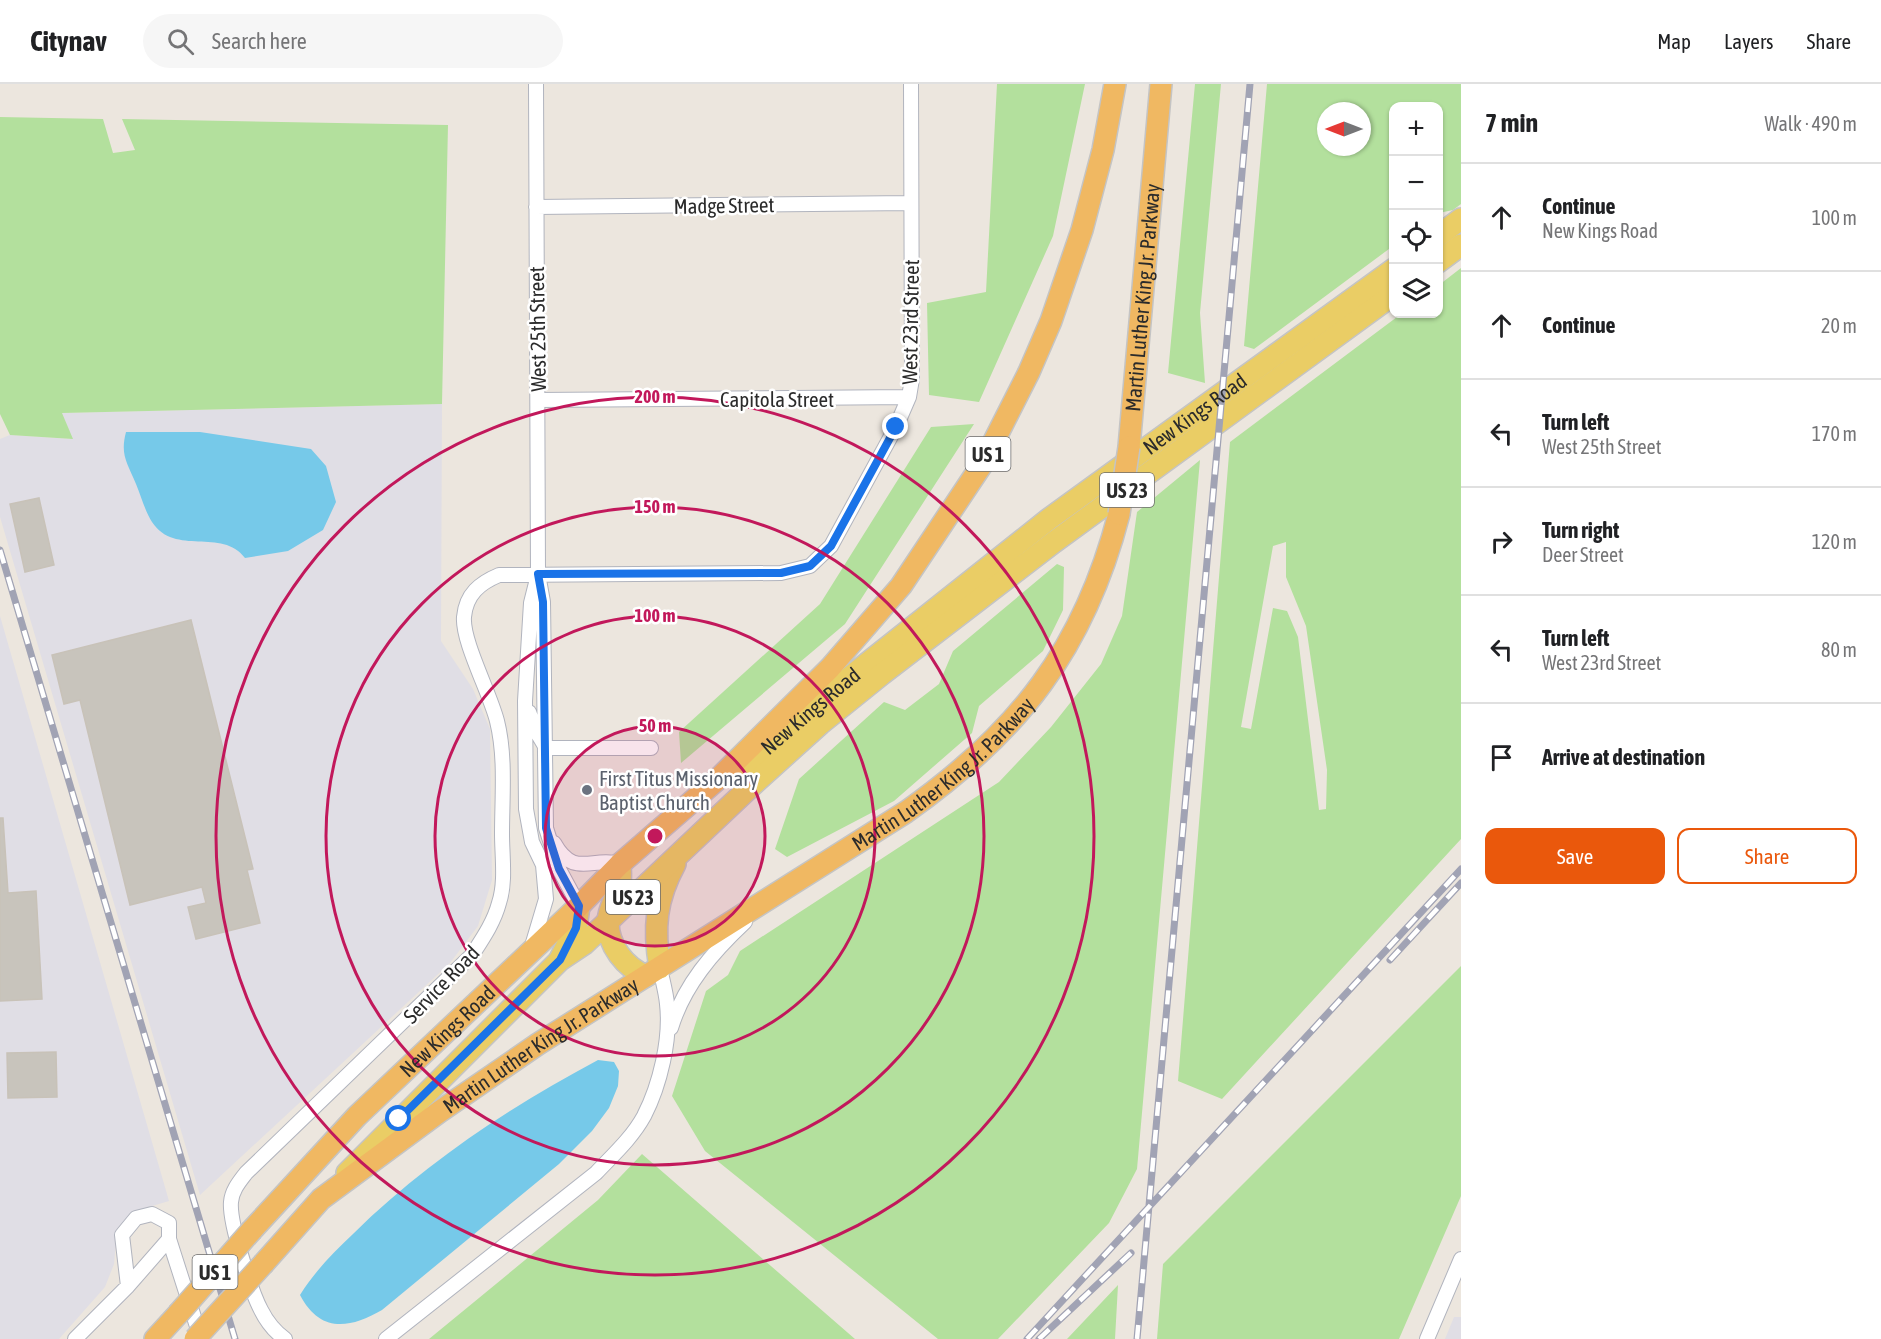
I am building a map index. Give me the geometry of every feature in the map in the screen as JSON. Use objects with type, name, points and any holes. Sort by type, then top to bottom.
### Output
[{"type":"highway","name":"US 1","points":[[719,778],[739,755],[830,668],[865,629],[927,548],[983,463],[1029,372],[1066,278],[1092,193],[1115,84]]},
{"type":"highway","name":"Martin Luther King Jr. Parkway","points":[[321,1199],[439,1112],[538,1044],[775,895],[950,781],[1009,725],[1032,699],[1072,637],[1101,576],[1119,514],[1129,447],[1161,84]]},
{"type":"highway","name":"New Kings Road","points":[[155,1339],[357,1116],[579,906],[620,864],[719,778]]},
{"type":"highway","name":"New Kings Road","points":[[195,1339],[321,1199]]},
{"type":"main road","points":[[1443,232],[1461,219]]},
{"type":"main road","points":[[1443,258],[1461,245]]},
{"type":"main road","name":"New Kings Road","points":[[321,1199],[560,960],[584,944],[820,724],[1049,519],[1389,273]]},
{"type":"main road","name":"New Kings Road","points":[[719,778],[742,768],[947,612],[1389,298]]},
{"type":"main road","points":[[620,864],[620,883],[608,921],[611,938],[622,959],[633,970],[653,972],[659,900],[683,850]]},
{"type":"main road","points":[[560,960],[576,928],[579,906]]},
{"type":"street","name":"West 25th Street","points":[[536,84],[538,574],[543,602],[546,828],[559,869],[579,906]]},
{"type":"street","name":"West 23rd Street","points":[[810,566],[831,546],[896,427],[909,398],[912,379],[911,84]]},
{"type":"street","name":"Madge Street","points":[[536,207],[911,203]]},
{"type":"street","points":[[1282,351],[1302,361]]},
{"type":"street","name":"Capitola Street","points":[[538,400],[909,398]]},
{"type":"street","name":"Service Road","points":[[285,1339],[273,1330],[260,1310],[234,1230],[231,1202],[235,1187],[246,1173],[472,955],[489,929],[500,901],[503,873],[502,756],[497,722],[467,641],[463,619],[466,603],[475,588],[500,574],[781,573],[810,566]]},
{"type":"street","name":"West 25th Street","points":[[529,953],[546,899],[543,865],[532,842],[526,809],[525,701],[531,603],[538,574]]},
{"type":"street","points":[[525,701],[536,731],[546,748],[651,748]]},
{"type":"street","points":[[546,828],[560,853],[572,863],[588,865],[612,861],[620,864]]},
{"type":"street","points":[[386,1339],[596,1173],[624,1145],[644,1116],[674,1017],[687,989],[729,937],[775,895]]},
{"type":"street","points":[[653,972],[667,1003],[668,1026],[664,1053]]},
{"type":"street","points":[[128,1286],[122,1235],[136,1218],[152,1214],[169,1223],[169,1239],[201,1339]]},
{"type":"street","points":[[75,1339],[128,1286],[169,1239]]},
{"type":"street","points":[[1427,1339],[1461,1259]]},
{"type":"shaded area","points":[[442,404],[441,641],[473,689],[490,729],[492,880],[478,926],[450,963],[200,1195],[0,517],[0,439],[10,435],[72,439],[62,413]]},
{"type":"shaded area","points":[[0,616],[169,1201],[132,1212],[117,1230],[114,1264],[105,1287],[59,1339],[0,1339]]},
{"type":"shaded area","points":[[1454,1317],[1461,1317],[1461,1339],[1445,1339]]},
{"type":"green space","points":[[997,84],[1085,84],[1053,236],[979,402],[929,395],[927,303],[986,292]]},
{"type":"green space","points":[[1195,84],[1221,84],[1200,313],[1205,383],[1168,373]]},
{"type":"green space","points":[[1267,84],[1461,84],[1461,204],[1453,210],[1443,212],[1443,102],[1389,102],[1389,249],[1254,349],[1244,346]]},
{"type":"green space","points":[[0,117],[103,119],[113,153],[135,150],[122,119],[448,125],[442,404],[62,413],[73,439],[10,435],[0,414]]},
{"type":"green space","points":[[1461,268],[1461,839],[1222,1099],[1178,1081],[1230,442],[1396,318],[1443,318],[1443,282]],"holes":[[[1286,542],[1286,577],[1306,626],[1327,770],[1326,809],[1319,810],[1298,637],[1287,611],[1273,608],[1251,729],[1241,727],[1273,546]]]},
{"type":"green space","points":[[974,424],[845,624],[681,763],[679,732],[820,604],[931,427]]},
{"type":"green space","points":[[1200,460],[1137,1169],[1109,1223],[998,1339],[938,1339],[705,1151],[672,1096],[706,991],[728,975],[740,951],[999,782],[1051,727],[1101,664],[1122,616],[1137,512]]},
{"type":"green space","points":[[1057,564],[1064,567],[1063,610],[1043,651],[979,706],[972,733],[894,801],[787,857],[775,849],[799,779],[884,702],[905,710],[939,684],[953,651]]},
{"type":"green space","points":[[1461,966],[1461,1196],[1399,1339],[1157,1339],[1163,1264]]},
{"type":"green space","points":[[642,1154],[855,1339],[429,1339],[598,1200]]},
{"type":"green space","points":[[1118,1285],[1115,1339],[1067,1339]]},
{"type":"water","points":[[126,432],[200,432],[311,449],[326,466],[336,502],[323,530],[288,551],[245,558],[235,549],[224,544],[173,538],[162,532],[147,513],[125,458]]},
{"type":"water","points":[[598,1060],[614,1062],[619,1071],[618,1086],[609,1108],[592,1131],[559,1164],[382,1310],[358,1321],[336,1324],[317,1316],[308,1307],[300,1295],[318,1270],[331,1255],[409,1183],[501,1117]]},
{"type":"building","points":[[39,498],[54,565],[25,572],[10,504]]},
{"type":"building","points":[[191,620],[253,869],[247,870],[260,923],[196,939],[188,907],[206,903],[202,887],[130,905],[80,700],[64,704],[52,655]]},
{"type":"building","points":[[0,818],[3,818],[8,893],[36,891],[42,999],[0,1001]]},
{"type":"building","points":[[56,1052],[57,1097],[8,1098],[7,1053]]},
{"type":"railway","points":[[1137,1339],[1250,84]]},
{"type":"railway","points":[[0,550],[235,1339]]},
{"type":"railway","points":[[1027,1339],[1461,869]]},
{"type":"railway","points":[[1390,960],[1461,883]]},
{"type":"railway","points":[[1039,1339],[1131,1253]]},
{"type":"place","name":"First Titus Missionary Baptist Church","points":[[587,790]]},
{"type":"route","points":[[399,1119],[560,960],[576,928],[579,906],[559,869],[550,847],[546,828],[543,602],[538,574],[781,573],[810,566],[831,546],[896,427]]}]
